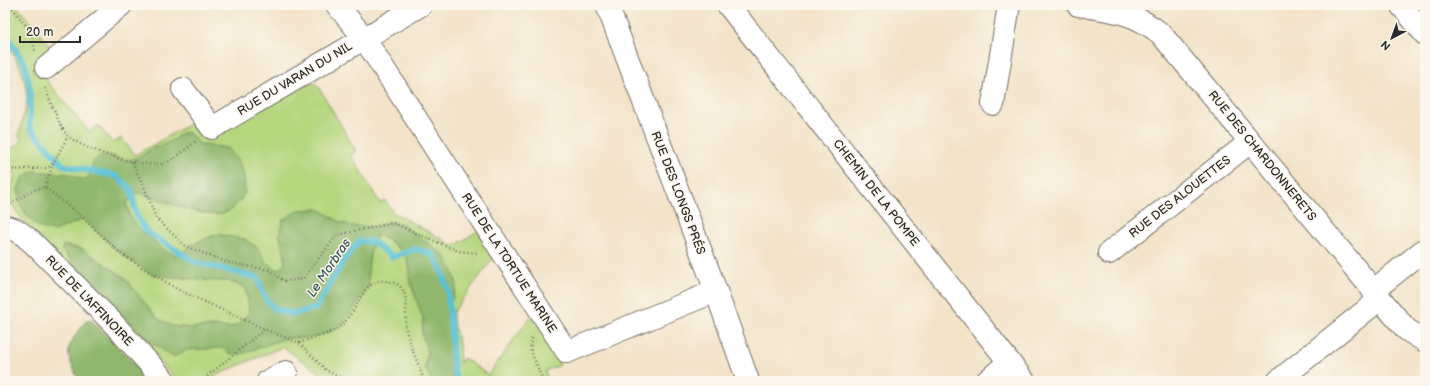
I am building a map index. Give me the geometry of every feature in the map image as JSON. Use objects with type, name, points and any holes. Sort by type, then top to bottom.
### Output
[{"type":"street","points":[[46,68],[121,5]]},
{"type":"street","name":"RUE DE LA TORTUE MARINE","points":[[337,5],[364,38],[567,352],[716,291]]},
{"type":"street","name":"RUE DU VARAN DU NIL","points":[[212,128],[421,5]]},
{"type":"street","name":"RUE DES LONGS PRÉS","points":[[607,5],[716,291],[748,381]]},
{"type":"street","name":"CHEMIN DE LA POMPE","points":[[728,5],[1024,381]]},
{"type":"street","points":[[993,104],[1009,5]]},
{"type":"street","name":"RUE DES CHARDONNERETS","points":[[1078,5],[1129,14],[1156,29],[1171,45],[1407,330],[1425,341]]},
{"type":"street","points":[[1401,5],[1425,34]]},
{"type":"street","points":[[183,89],[212,128]]},
{"type":"street","name":"RUE DES ALOUETTES","points":[[1109,253],[1250,142]]},
{"type":"street","name":"RUE DE L'AFFINOIRE","points":[[6,223],[22,233],[32,242],[112,322],[165,381]]},
{"type":"street","points":[[1278,381],[1377,295],[1425,249]]},
{"type":"street","points":[[987,381],[1009,362]]},
{"type":"path","points":[[45,187],[53,164],[68,136],[98,151],[132,162],[156,166],[165,163],[212,128]]},
{"type":"path","points":[[132,162],[146,189],[156,218],[185,246],[226,262],[269,270],[284,281],[303,279],[337,235],[393,223],[458,251],[480,253],[498,245]]},
{"type":"path","points":[[5,170],[47,168],[53,164]]},
{"type":"path","points":[[6,223],[34,190],[45,187]]},
{"type":"path","points":[[45,187],[84,219],[120,253],[146,270],[179,290],[299,343],[326,370],[334,375],[351,381]]},
{"type":"path","points":[[299,343],[335,330],[344,323],[370,284],[381,280],[394,282],[405,294],[406,328],[424,381]]},
{"type":"path","points":[[202,381],[265,329]]},
{"type":"green space","points":[[5,5],[16,5],[52,49],[39,59],[48,82],[89,132],[98,125],[113,143],[121,138],[135,155],[195,121],[314,83],[318,86],[356,151],[351,155],[380,203],[385,200],[393,212],[454,246],[478,231],[494,257],[453,312],[454,326],[459,344],[460,363],[464,358],[488,375],[532,316],[557,356],[560,365],[545,371],[549,381],[335,381],[324,376],[283,347],[204,381],[178,381],[27,226],[13,205],[10,198],[10,192],[15,176],[11,167],[5,161],[5,154],[21,141],[19,134],[27,98],[26,87],[20,67],[5,43]]},
{"type":"green space","points":[[186,132],[190,134],[199,144],[228,148],[238,160],[244,175],[245,193],[239,202],[231,209],[225,213],[217,215],[183,208],[138,193],[126,203],[130,216],[140,230],[167,252],[179,256],[191,245],[217,234],[244,239],[258,248],[266,263],[278,270],[285,263],[284,249],[279,235],[283,220],[299,210],[319,209],[338,221],[351,226],[375,227],[388,222],[402,224],[445,256],[452,269],[457,285],[449,310],[454,371],[451,381],[432,381],[425,368],[427,352],[422,333],[423,319],[409,278],[410,270],[407,259],[403,253],[390,241],[377,235],[372,246],[369,260],[369,286],[344,323],[335,330],[311,338],[286,338],[241,354],[227,353],[222,348],[186,350],[173,357],[142,334],[114,307],[62,251],[63,245],[82,249],[124,277],[157,318],[172,326],[192,328],[213,326],[230,328],[237,325],[249,312],[248,300],[244,287],[228,281],[153,275],[120,253],[84,219],[54,231],[39,227],[27,216],[21,205],[18,189],[22,179],[32,171],[69,174],[83,180],[89,177],[94,162],[100,156],[111,155],[124,160],[131,160],[173,140]]},
{"type":"green space","points":[[90,319],[120,348],[150,381],[79,381],[70,361],[69,349],[74,337],[87,320]]},
{"type":"waterway","name":"Le Morbras","points":[[5,32],[25,65],[30,88],[30,128],[63,165],[116,176],[131,189],[137,217],[147,232],[195,262],[258,278],[265,298],[275,309],[293,314],[316,308],[344,260],[359,241],[373,242],[392,257],[416,249],[432,254],[440,266],[448,290],[454,371],[457,381]]}]
